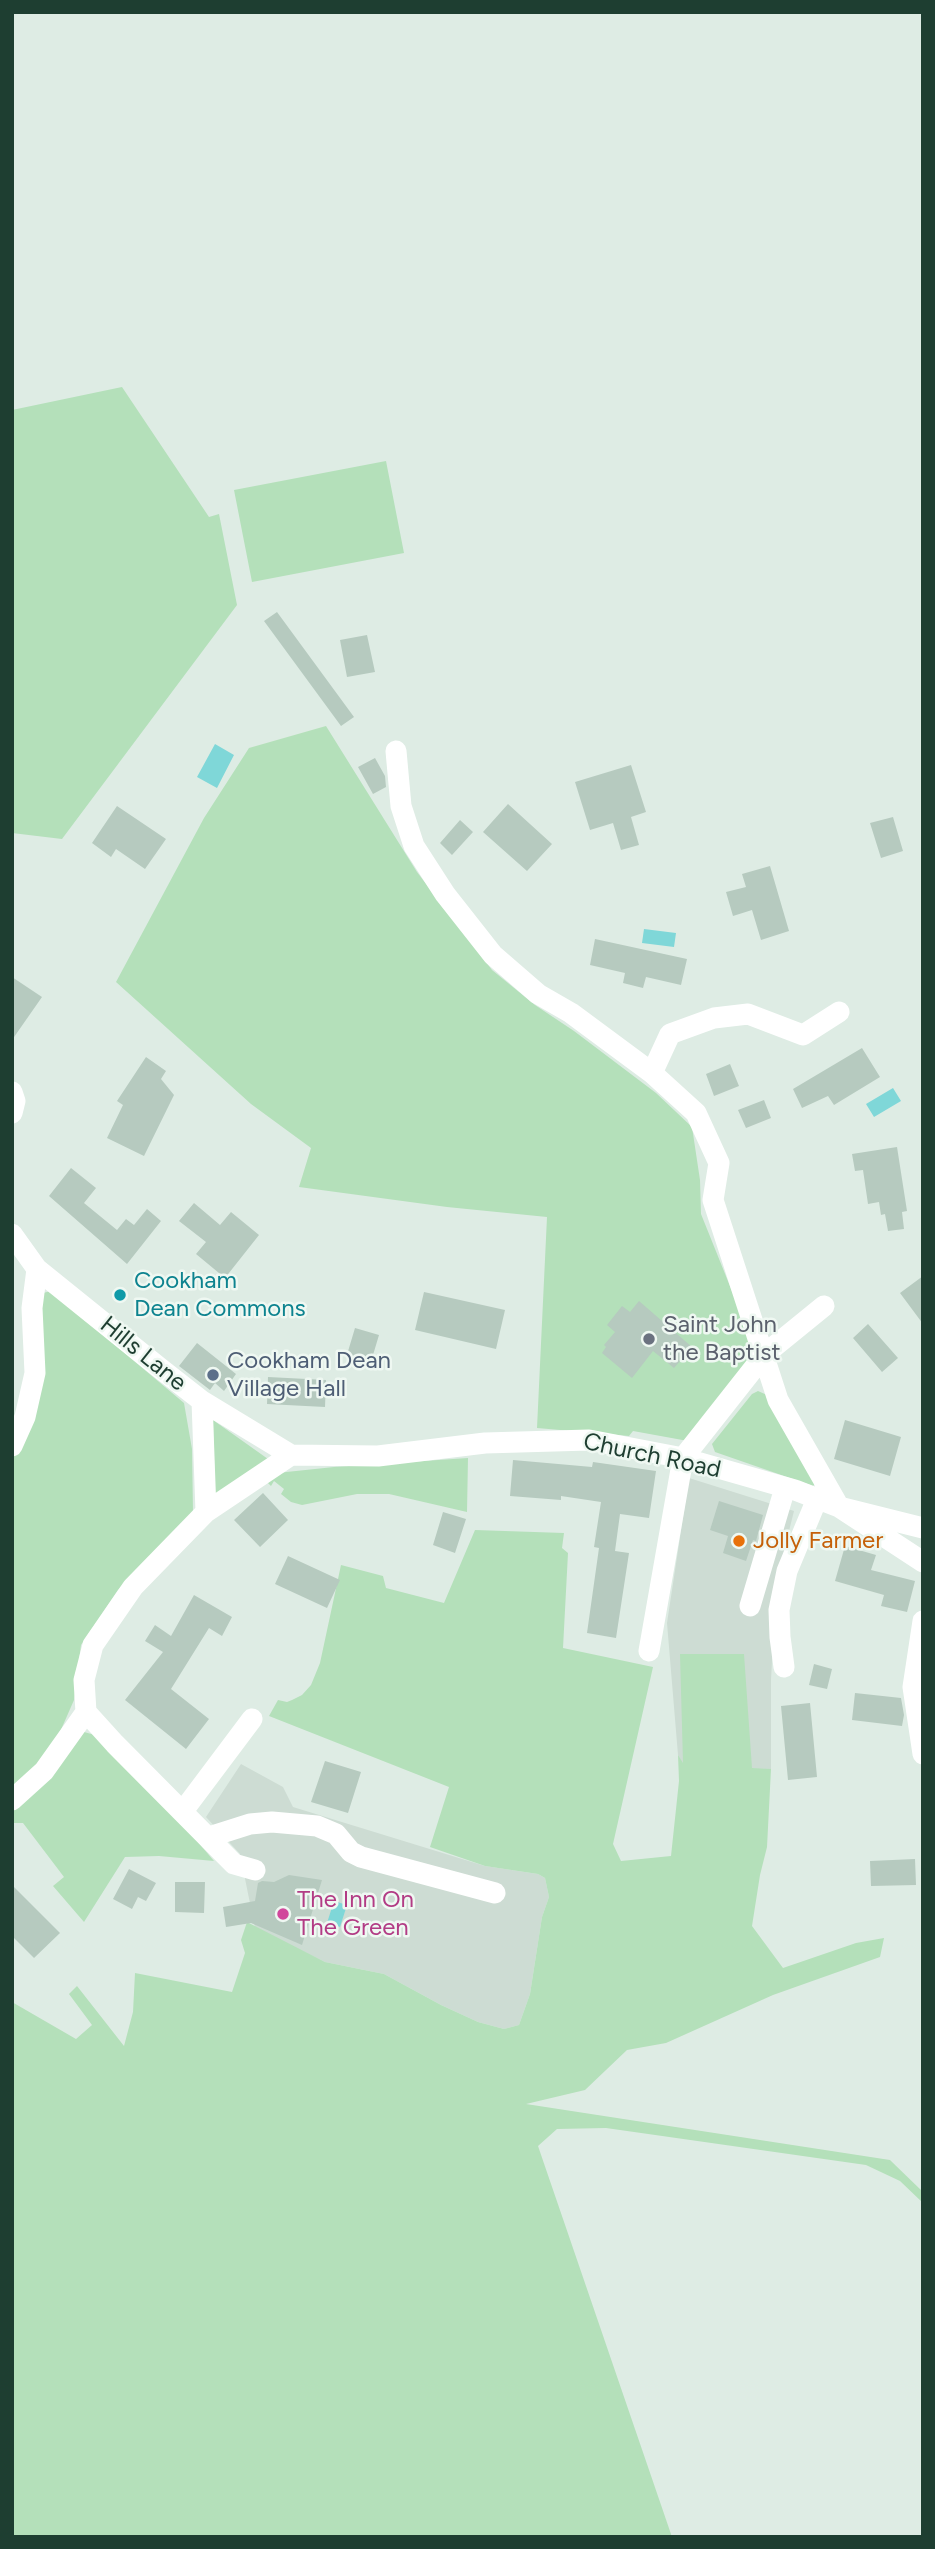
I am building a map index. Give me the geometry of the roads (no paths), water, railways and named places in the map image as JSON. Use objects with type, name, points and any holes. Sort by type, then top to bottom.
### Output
[{"type":"street","points":[[396,751],[401,806],[414,846],[445,894],[493,955],[538,993],[571,1013],[652,1073],[696,1112],[719,1163],[713,1200],[778,1400],[839,1507],[923,1562]]},
{"type":"street","points":[[652,1073],[670,1034],[714,1018],[748,1014],[803,1035],[839,1012]]},
{"type":"street","points":[[12,1092],[15,1101],[12,1113]]},
{"type":"street","name":"Hills Lane","points":[[12,1234],[37,1269],[202,1401],[291,1455]]},
{"type":"street","points":[[12,1446],[25,1416],[35,1373],[32,1308],[37,1269]]},
{"type":"street","points":[[649,1651],[683,1458],[765,1354],[824,1306]]},
{"type":"street","points":[[202,1401],[205,1512]]},
{"type":"street","name":"Church Road","points":[[291,1455],[378,1456],[485,1443],[589,1440],[683,1458],[839,1507],[923,1528]]},
{"type":"street","points":[[12,1800],[44,1772],[86,1712],[84,1680],[93,1645],[133,1587],[205,1512],[291,1455]]},
{"type":"street","points":[[750,1606],[785,1488]]},
{"type":"street","points":[[784,1667],[779,1610],[787,1571],[817,1499]]},
{"type":"street","points":[[923,1621],[913,1687],[923,1754]]},
{"type":"street","points":[[86,1712],[234,1864],[255,1870]]},
{"type":"street","points":[[183,1811],[252,1720]]},
{"type":"street","points":[[209,1837],[250,1824],[272,1822],[317,1826],[336,1834],[351,1852],[361,1857],[495,1893]]},
{"type":"water","points":[[215,744],[234,755],[217,788],[197,777]]},
{"type":"water","points":[[644,929],[676,933],[674,947],[642,943]]},
{"type":"water","points":[[893,1088],[901,1101],[874,1117],[866,1104]]},
{"type":"water","points":[[334,1901],[347,1905],[340,1927],[327,1923]]},
{"type":"place","name":"Cookham Dean Commons","points":[[120,1295]]},
{"type":"place","name":"Saint John the Baptist","points":[[649,1339]]},
{"type":"place","name":"Cookham Dean Village Hall","points":[[213,1375]]},
{"type":"place","name":"Jolly Farmer","points":[[739,1541]]},
{"type":"place","name":"The Inn On The Green","points":[[283,1914]]}]
